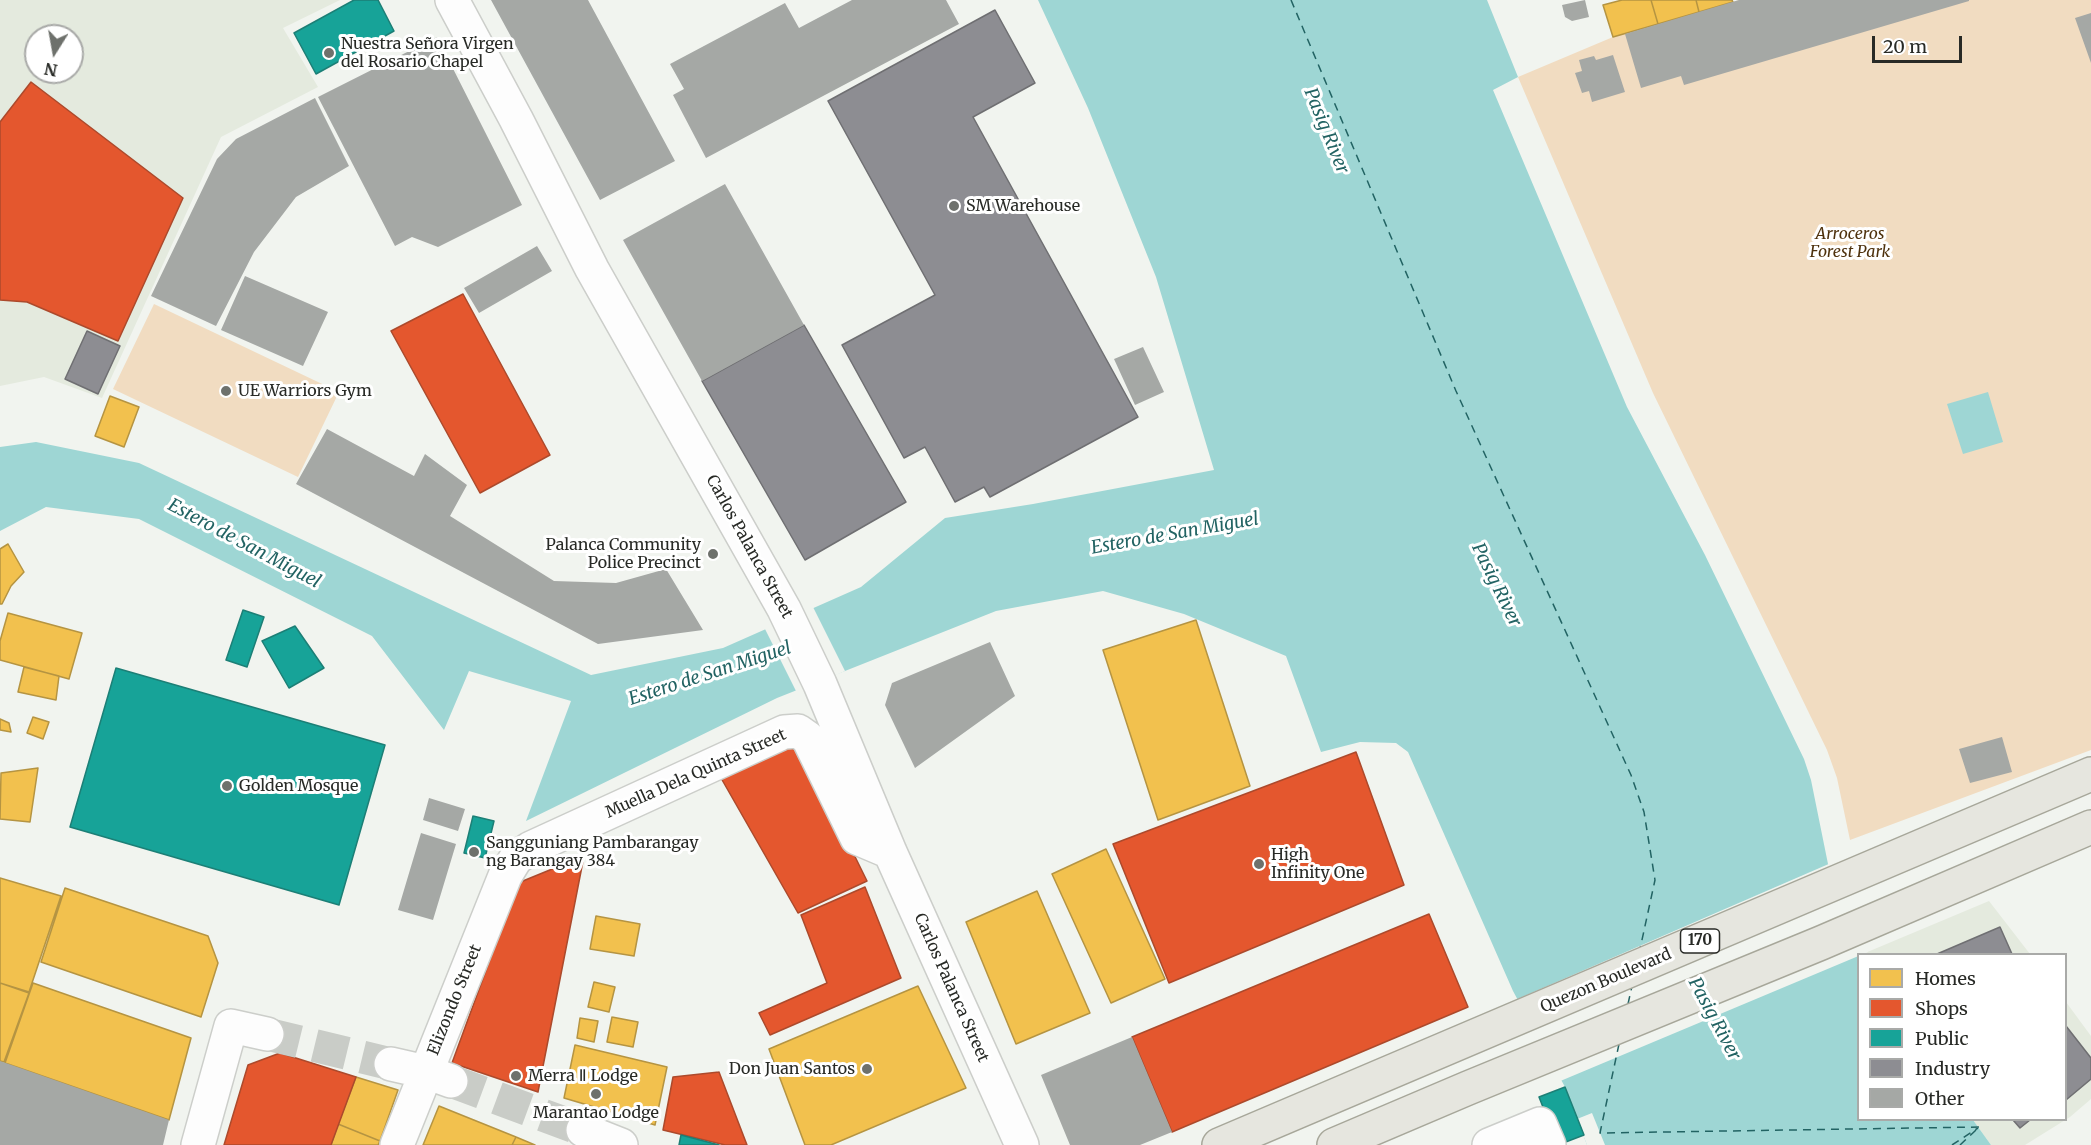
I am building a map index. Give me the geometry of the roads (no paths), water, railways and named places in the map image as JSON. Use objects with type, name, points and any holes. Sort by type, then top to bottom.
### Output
[{"type":"main road","name":"Quezon Boulevard","points":[[1219,1145],[2091,774]]},
{"type":"main road","points":[[1334,1145],[1821,943],[2091,826]]},
{"type":"street","name":"Carlos Palanca Street","points":[[452,0],[592,268],[777,596],[820,684],[890,852],[1018,1144]]},
{"type":"street","name":"Muella Dela Quinta Street","points":[[516,858],[531,848],[784,732],[798,731],[808,738],[857,838],[890,852]]},
{"type":"street","name":"Elizondo Street","points":[[397,1145],[439,1077],[506,876],[516,858]]},
{"type":"street","points":[[198,1145],[231,1026],[267,1034]]},
{"type":"street","points":[[391,1064],[439,1077]]},
{"type":"street","points":[[1489,1145],[1544,1135]]},
{"type":"water","points":[[1038,0],[1487,0],[1518,77],[1493,90],[1627,407],[1705,555],[1804,759],[1811,780],[1828,864],[1866,953],[1857,953],[1857,1121],[1974,1121],[1991,1145],[1587,1145],[1565,1087],[1513,991],[1408,752],[1396,743],[1360,742],[1321,752],[1286,656],[1184,614],[1103,591],[996,611],[777,698],[526,821],[571,701],[469,671],[444,730],[372,636],[139,519],[46,507],[0,531],[0,447],[36,442],[139,463],[591,675],[723,648],[861,587],[945,518],[1214,470],[1156,277],[1088,108]]},
{"type":"water","points":[[1988,392],[2003,442],[1963,454],[1947,404]]},
{"type":"tunnel","points":[[267,1034],[391,1064]]},
{"type":"tunnel","points":[[451,1081],[583,1130]]},
{"type":"place","name":"Nuestra Señora Virgen del Rosario Chapel","points":[[329,53]]},
{"type":"place","name":"SM Warehouse","points":[[954,206]]},
{"type":"place","name":"UE Warriors Gym","points":[[226,391]]},
{"type":"place","name":"Palanca Community Police Precinct","points":[[713,554]]},
{"type":"place","name":"Golden Mosque","points":[[227,786]]},
{"type":"place","name":"Sangguniang Pambarangay ng Barangay 384","points":[[474,852]]},
{"type":"place","name":"High Infinity One","points":[[1259,864]]},
{"type":"place","name":"Don Juan Santos","points":[[867,1069]]},
{"type":"place","name":"Merra Ⅱ Lodge","points":[[516,1076]]},
{"type":"place","name":"Marantao Lodge","points":[[596,1094]]},
{"type":"water label","name":"Pasig River","points":[[1326,131]]},
{"type":"water label","name":"Estero de San Miguel","points":[[1175,534]]},
{"type":"water label","name":"Estero de San Miguel","points":[[244,544]]},
{"type":"water label","name":"Pasig River","points":[[1496,585]]},
{"type":"water label","name":"Estero de San Miguel","points":[[710,674]]},
{"type":"water label","name":"Pasig River","points":[[1714,1019]]},
{"type":"park label","name":"Arroceros Forest Park","points":[[1850,243]]}]
